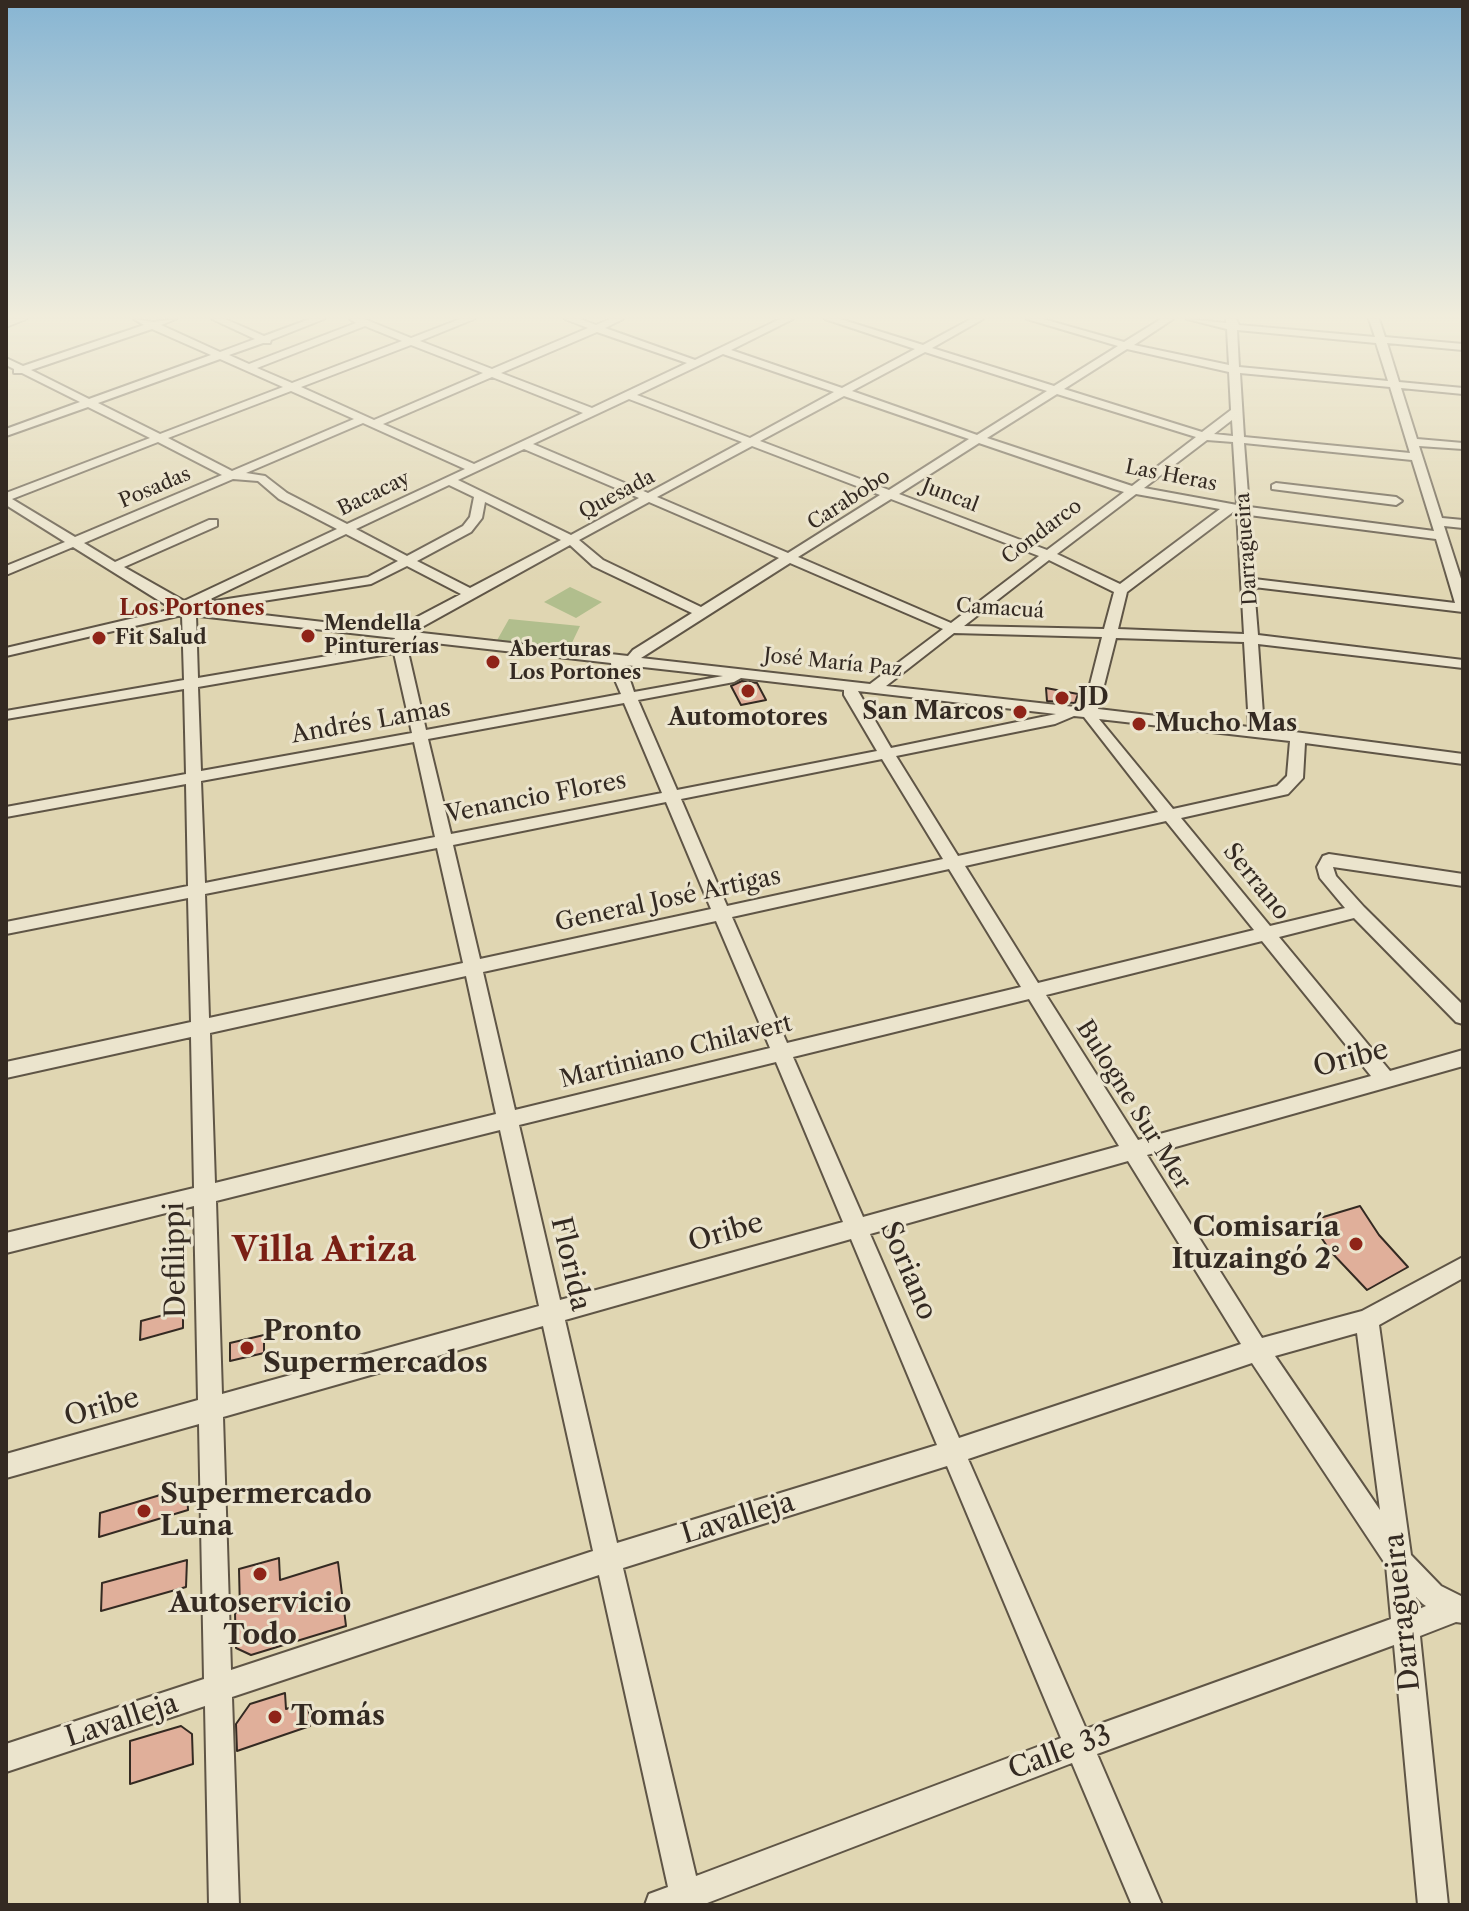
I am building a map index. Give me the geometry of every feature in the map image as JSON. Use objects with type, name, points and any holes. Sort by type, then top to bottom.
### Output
[{"type":"street","points":[[6,433],[74,408]]},
{"type":"street","points":[[98,408],[232,475],[261,478],[283,496],[471,594]]},
{"type":"street","points":[[6,499],[238,408]]},
{"type":"street","points":[[338,408],[473,468]]},
{"type":"street","name":"Posadas","points":[[6,571],[232,475],[403,408]]},
{"type":"street","points":[[581,408],[591,412]]},
{"type":"street","name":"Bacacay","points":[[192,609],[346,529],[599,408]]},
{"type":"street","name":"Juncal","points":[[662,408],[1046,554],[1121,590]]},
{"type":"street","name":"Quesada","points":[[401,642],[409,627],[815,408]]},
{"type":"street","name":"Las Heras","points":[[890,408],[1130,490],[1238,509],[1441,536]]},
{"type":"street","name":"Carabobo","points":[[625,661],[1027,408]]},
{"type":"street","points":[[1114,408],[1203,436],[1416,457]]},
{"type":"street","name":"Darragueira","points":[[1236,408],[1238,509],[1249,582],[1257,732]]},
{"type":"street","points":[[1249,582],[1463,607],[1401,408]]},
{"type":"street","name":"Condarco","points":[[875,687],[1236,412]]},
{"type":"street","points":[[1411,442],[1463,446]]},
{"type":"street","name":"Camacuá","points":[[523,444],[950,628],[1253,638],[1463,664]]},
{"type":"street","points":[[448,480],[572,540],[594,561],[703,613]]},
{"type":"street","points":[[1276,487],[1323,495],[1396,501]]},
{"type":"street","points":[[1323,495],[1330,522]]},
{"type":"street","points":[[6,499],[174,604],[192,609],[363,583],[467,529],[476,518],[480,496]]},
{"type":"street","points":[[1081,712],[1109,635],[1121,590],[1238,509]]},
{"type":"street","points":[[1436,521],[1463,524]]},
{"type":"street","points":[[113,567],[213,523]]},
{"type":"street","name":"José María Paz","points":[[6,652],[192,609],[401,642],[875,687],[1463,759]]},
{"type":"street","name":"Defilippi","points":[[192,609],[193,778],[199,890],[209,1410],[224,1905]]},
{"type":"street","points":[[6,715],[191,685],[401,642]]},
{"type":"street","name":"Florida","points":[[401,642],[419,738],[606,1560],[677,1902]]},
{"type":"street","name":"Soriano","points":[[625,661],[617,667],[1147,1905]]},
{"type":"street","name":"Andrés Lamas","points":[[6,812],[419,738],[744,674]]},
{"type":"street","name":"Bulogne Sur Mer","points":[[851,685],[851,695],[886,753],[1257,1350],[1399,1561],[1432,1595],[1460,1609]]},
{"type":"street","name":"Venancio Flores","points":[[6,928],[1055,720],[1081,712]]},
{"type":"street","name":"Serrano","points":[[1081,712],[1092,720],[1386,1080]]},
{"type":"street","name":"General José Artigas","points":[[6,1070],[1282,790],[1298,771],[1298,737]]},
{"type":"street","points":[[1463,880],[1329,860],[1325,874],[1463,1017]]},
{"type":"street","name":"Martiniano Chilavert","points":[[6,1243],[1358,911]]},
{"type":"street","name":"Oribe","points":[[6,1466],[1463,1058]]},
{"type":"street","name":"Lavalleja","points":[[6,1758],[606,1560],[953,1452],[1257,1350],[1367,1320],[1463,1267]]},
{"type":"street","name":"Darragueira","points":[[1367,1320],[1399,1561],[1433,1905]]},
{"type":"street","name":"Calle 33","points":[[677,1902],[1079,1746],[1460,1609]]},
{"type":"green space","points":[[570,587],[602,602],[576,618],[544,602]]},
{"type":"green space","points":[[509,619],[580,626],[569,649],[496,642]]},
{"type":"building","name":"Automotores","points":[[742,681],[757,683],[766,700],[741,705],[731,686]]},
{"type":"building","name":"JD","points":[[1046,688],[1078,694],[1075,703],[1047,701]]},
{"type":"building","name":"Comisaría Ituzaingó 2°","points":[[1360,1206],[1379,1235],[1408,1267],[1367,1290],[1331,1252],[1310,1221]]},
{"type":"building","points":[[183,1310],[183,1328],[140,1340],[141,1321]]},
{"type":"building","name":"Pronto Supermercados","points":[[264,1335],[264,1353],[230,1361],[230,1343]]},
{"type":"building","name":"Supermercado Luna","points":[[187,1487],[188,1510],[99,1537],[100,1513]]},
{"type":"building","points":[[279,1558],[280,1580],[338,1562],[346,1626],[251,1655],[236,1648],[235,1613],[240,1611],[239,1569]]},
{"type":"building","points":[[187,1560],[186,1587],[101,1611],[102,1583]]},
{"type":"building","name":"Tomás","points":[[285,1693],[286,1709],[308,1702],[310,1726],[237,1751],[236,1724],[250,1704]]},
{"type":"building","points":[[181,1726],[192,1734],[193,1764],[130,1784],[130,1741]]},
{"type":"place","name":"Mendella Pinturerías","points":[[308,636]]},
{"type":"place","name":"Fit Salud","points":[[99,638]]},
{"type":"place","name":"Aberturas Los Portones","points":[[493,662]]},
{"type":"place","name":"Automotores","points":[[748,691]]},
{"type":"place","name":"JD","points":[[1062,698]]},
{"type":"place","name":"San Marcos","points":[[1020,712]]},
{"type":"place","name":"Mucho Mas","points":[[1139,724]]},
{"type":"place","name":"Comisaría Ituzaingó 2°","points":[[1356,1244]]},
{"type":"place","name":"Pronto Supermercados","points":[[247,1348]]},
{"type":"place","name":"Supermercado Luna","points":[[144,1511]]},
{"type":"place","name":"Autoservicio Todo","points":[[260,1574]]},
{"type":"place","name":"Tomás","points":[[275,1717]]},
{"type":"district","name":"Los Portones","points":[[192,609]]},
{"type":"district","name":"Villa Ariza","points":[[324,1251]]}]
